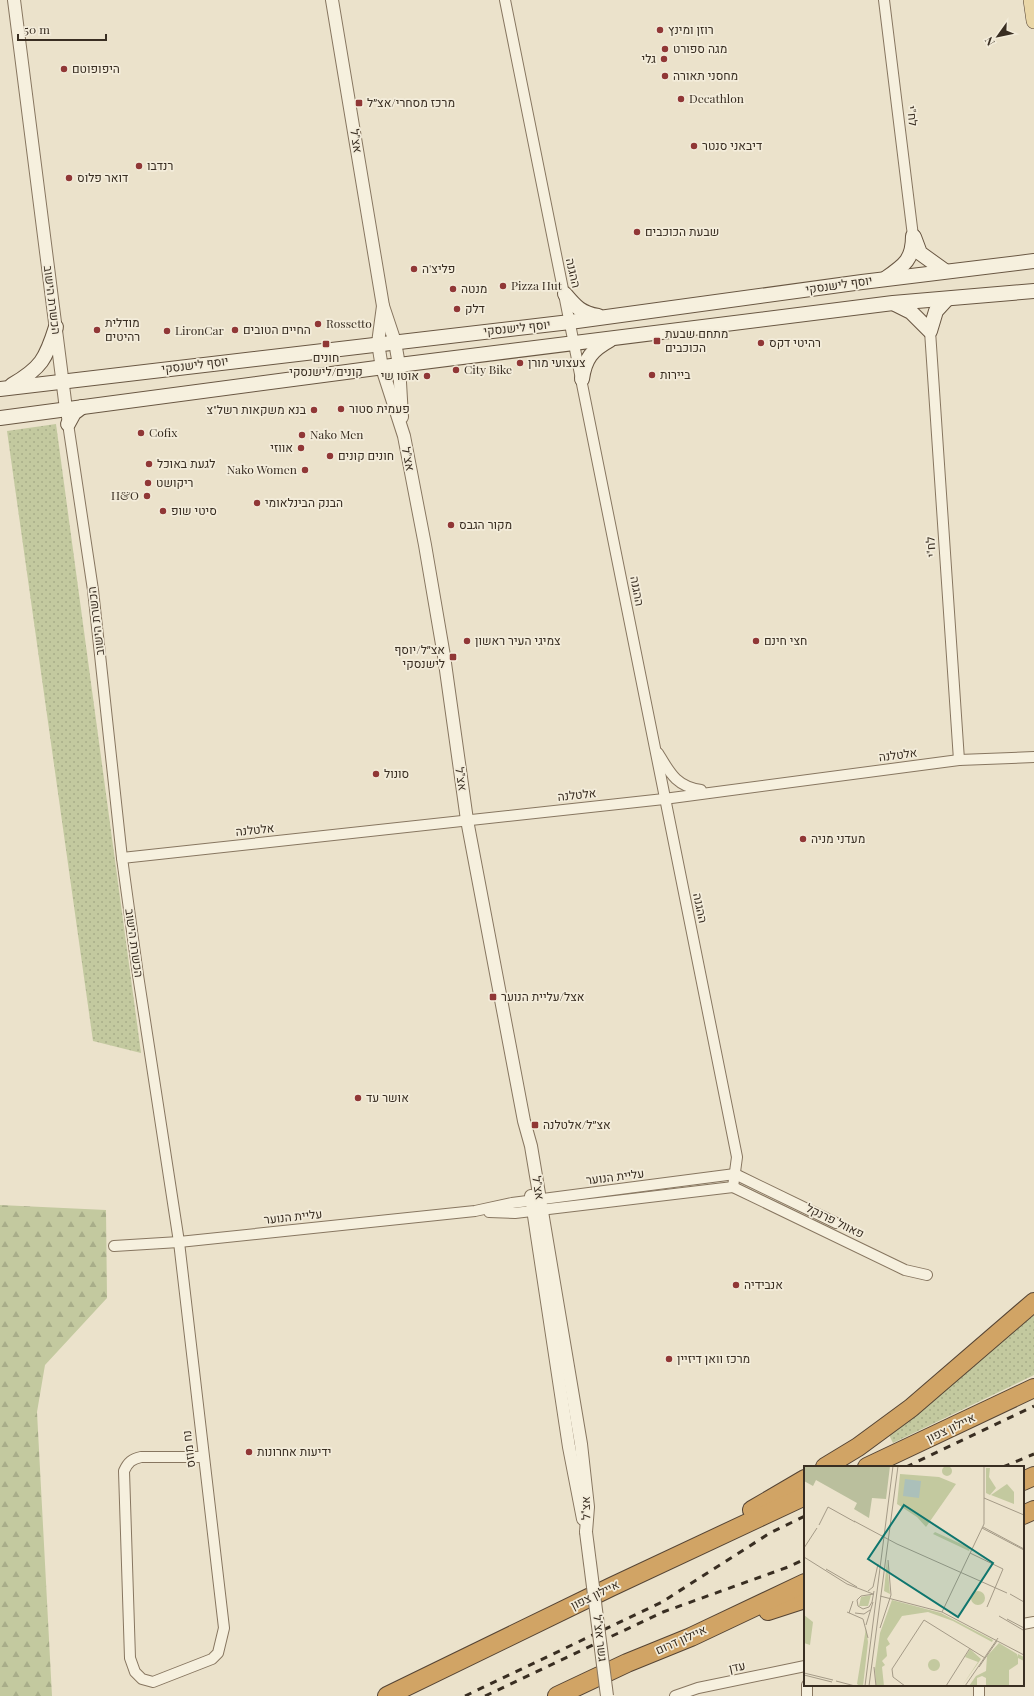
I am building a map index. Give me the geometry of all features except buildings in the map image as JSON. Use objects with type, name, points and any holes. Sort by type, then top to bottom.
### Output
[{"type":"highway","points":[[827,1466],[858,1446],[911,1408],[1034,1302]]},
{"type":"highway","name":"איילון צפון","points":[[869,1466],[1034,1388]]},
{"type":"highway","points":[[1024,1481],[1034,1476]]},
{"type":"highway","points":[[611,1587],[804,1480]]},
{"type":"highway","name":"איילון צפון","points":[[387,1696],[611,1587],[804,1496]]},
{"type":"highway","points":[[1024,1515],[1034,1510]]},
{"type":"highway","points":[[1024,1521],[1034,1517]]},
{"type":"highway","name":"איילון דרום","points":[[557,1696],[691,1637],[804,1583]]},
{"type":"highway","points":[[691,1637],[804,1599]]},
{"type":"main road","points":[[1031,0],[1034,22]]},
{"type":"main road","points":[[913,236],[920,253],[945,271]]},
{"type":"main road","points":[[884,279],[900,269],[908,260],[913,250],[913,236]]},
{"type":"main road","name":"יוסף לישנסקי","points":[[3,388],[570,322],[884,279],[1034,261]]},
{"type":"main road","name":"יוסף לישנסקי","points":[[0,418],[399,365],[893,303],[1034,291]]},
{"type":"main road","points":[[565,294],[576,307],[585,313],[605,317]]},
{"type":"main road","points":[[893,303],[911,312],[930,331],[936,311],[947,299]]},
{"type":"main road","points":[[3,388],[34,370],[40,364],[48,352],[56,327]]},
{"type":"main road","points":[[582,379],[584,364],[593,352],[613,338]]},
{"type":"main road","points":[[68,424],[74,413],[82,407]]},
{"type":"street","name":"הכשרת הישוב","points":[[14,0],[62,381],[93,590],[122,858],[138,975],[180,1242]]},
{"type":"street","name":"אצ\"ל","points":[[332,0],[383,306],[395,342],[399,365],[404,436],[444,656],[467,820],[524,1121],[525,1148],[581,1444],[588,1507],[586,1532]]},
{"type":"street","name":"ההגנה","points":[[505,0],[575,343],[664,799],[738,1157],[733,1186]]},
{"type":"street","name":"לח\"י","points":[[884,0],[913,236]]},
{"type":"street","name":"אצ\"ל","points":[[383,306],[378,344],[382,368],[404,436]]},
{"type":"street","name":"לח\"י","points":[[930,331],[959,760]]},
{"type":"street","points":[[654,745],[670,774],[678,782],[688,788],[712,792]]},
{"type":"street","name":"אלטלנה","points":[[122,858],[664,799],[959,760],[1034,757]]},
{"type":"street","name":"עליית הנוער","points":[[536,1205],[735,1174]]},
{"type":"street","name":"פאוול פרנקל","points":[[735,1174],[836,1223]]},
{"type":"street","name":"עליית הנוער","points":[[114,1246],[180,1242],[733,1186]]},
{"type":"street","name":"פאוול פרנקל","points":[[733,1186],[905,1270],[927,1276]]},
{"type":"street","name":"נח מוזס","points":[[180,1242],[203,1457],[218,1564],[224,1628],[218,1653],[212,1659],[153,1682],[142,1678],[135,1672],[130,1658],[124,1471],[127,1464],[133,1459],[141,1457],[203,1457]]},
{"type":"street","name":"גשר אצ\"ל","points":[[586,1532],[607,1696]]},
{"type":"street","points":[[1024,1624],[1034,1622]]},
{"type":"street","name":"עדן","points":[[675,1696],[698,1688],[804,1666]]},
{"type":"street","points":[[978,1686],[979,1696]]},
{"type":"green space","points":[[56,424],[141,1053],[93,1041],[7,431]]},
{"type":"green space","points":[[0,1205],[106,1210],[107,1298],[45,1365],[37,1412],[52,1696],[0,1696]]},
{"type":"green space","points":[[1034,1315],[1034,1375],[893,1443],[889,1435]]},
{"type":"railway","points":[[908,1466],[1034,1406]]},
{"type":"railway","points":[[1005,1466],[1034,1454]]},
{"type":"railway","points":[[465,1696],[662,1602],[770,1533],[804,1516]]},
{"type":"railway","points":[[485,1696],[663,1612],[788,1567],[804,1559]]},
{"type":"place","name":"רוזן ומינץ","points":[[660,30]]},
{"type":"place","name":"מגה ספורט","points":[[665,49]]},
{"type":"place","name":"גלי","points":[[664,59]]},
{"type":"place","name":"היפופוטם","points":[[64,69]]},
{"type":"place","name":"מחסני תאורה","points":[[665,76]]},
{"type":"place","name":"Decathlon","points":[[681,99]]},
{"type":"place","name":"מרכז מסחרי/אצ״ל","points":[[359,103]]},
{"type":"place","name":"דיבאני סנטר","points":[[694,146]]},
{"type":"place","name":"רנדבו","points":[[139,166]]},
{"type":"place","name":"דואר פלוס","points":[[69,178]]},
{"type":"place","name":"שבעת הכוכבים","points":[[637,232]]},
{"type":"place","name":"פליצ'ה","points":[[414,269]]},
{"type":"place","name":"Pizza Hut","points":[[503,286]]},
{"type":"place","name":"מנטה","points":[[453,289]]},
{"type":"place","name":"דלק","points":[[457,309]]},
{"type":"place","name":"Rossetto","points":[[318,324]]},
{"type":"place","name":"מודלית רהיטים","points":[[97,330]]},
{"type":"place","name":"החיים הטובים","points":[[235,330]]},
{"type":"place","name":"LironCar","points":[[167,331]]},
{"type":"place","name":"מתחם שבעת הכוכבים","points":[[657,341]]},
{"type":"place","name":"רהיטי דקס","points":[[761,343]]},
{"type":"place","name":"חונים קונים/לישנסקי","points":[[326,344]]},
{"type":"place","name":"צעצועי מורן","points":[[520,363]]},
{"type":"place","name":"City Bike","points":[[456,370]]},
{"type":"place","name":"ביירות","points":[[652,375]]},
{"type":"place","name":"אוטו שי","points":[[427,376]]},
{"type":"place","name":"פעמית סטור","points":[[341,409]]},
{"type":"place","name":"בנא משקאות רשל\"צ","points":[[314,410]]},
{"type":"place","name":"Cofix","points":[[141,433]]},
{"type":"place","name":"Nako Men","points":[[302,435]]},
{"type":"place","name":"אווזי","points":[[301,448]]},
{"type":"place","name":"חונים קונים","points":[[330,456]]},
{"type":"place","name":"לגעת באוכל","points":[[149,464]]},
{"type":"place","name":"Nako Women","points":[[305,470]]},
{"type":"place","name":"ריקושט","points":[[148,483]]},
{"type":"place","name":"H&O","points":[[147,496]]},
{"type":"place","name":"הבנק הבינלאומי","points":[[257,503]]},
{"type":"place","name":"סיטי שופ","points":[[163,511]]},
{"type":"place","name":"מקור הגבס","points":[[451,525]]},
{"type":"place","name":"צמיגי העיר ראשון","points":[[467,641]]},
{"type":"place","name":"חצי חינם","points":[[756,641]]},
{"type":"place","name":"אצ״ל/יוסף לישנסקי","points":[[453,657]]},
{"type":"place","name":"סונול","points":[[376,774]]},
{"type":"place","name":"מעדני מניה","points":[[803,839]]},
{"type":"place","name":"אצל/עליית הנוער","points":[[493,997]]},
{"type":"place","name":"אושר עד","points":[[358,1098]]},
{"type":"place","name":"אצ״ל/אלטלנה","points":[[535,1125]]},
{"type":"place","name":"אנבידיה","points":[[736,1285]]},
{"type":"place","name":"מרכז וואן דיזיין","points":[[669,1359]]},
{"type":"place","name":"ידיעות אחרונות","points":[[249,1452]]}]
